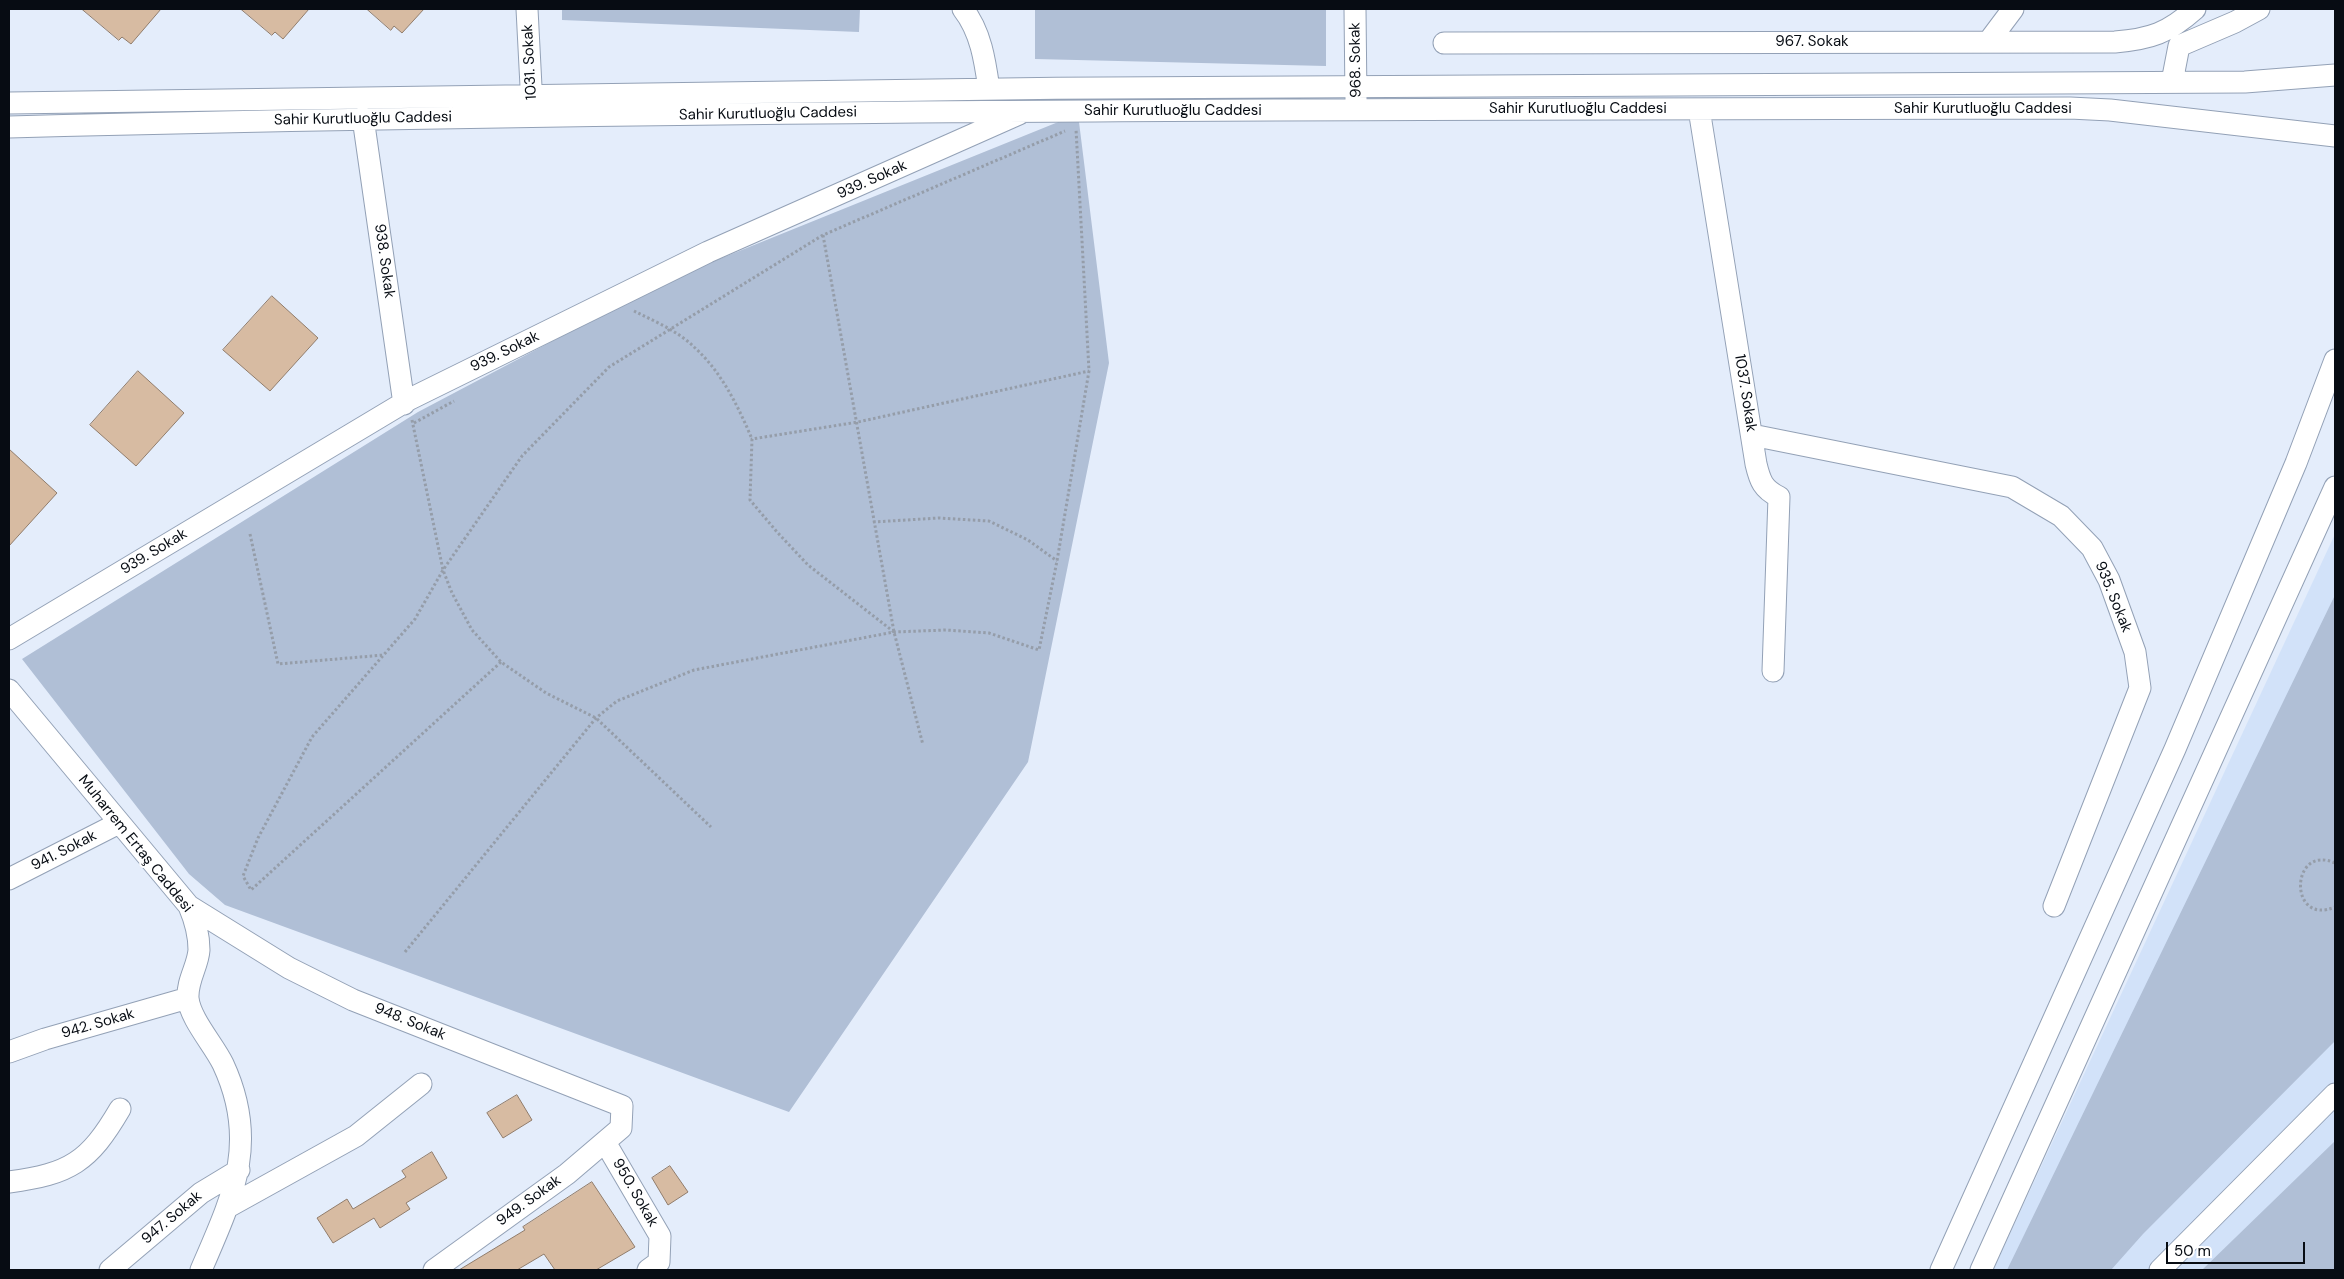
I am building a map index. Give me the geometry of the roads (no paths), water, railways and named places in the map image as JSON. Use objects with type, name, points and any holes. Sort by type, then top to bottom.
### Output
[{"type":"street","name":"1031. Sokak","points":[[527,9],[532,116]]},
{"type":"street","points":[[963,9],[972,20],[984,53],[989,89]]},
{"type":"street","name":"968. Sokak","points":[[1355,9],[1355,86],[1357,110]]},
{"type":"street","points":[[1989,41],[2013,9]]},
{"type":"street","points":[[2172,82],[2178,35],[2194,9]]},
{"type":"street","name":"967. Sokak","points":[[1444,43],[2115,42],[2178,35],[2235,22],[2259,9]]},
{"type":"street","name":"Sahir Kurutluoğlu Caddesi","points":[[9,103],[532,93],[1355,86],[2245,82],[2335,75]]},
{"type":"street","name":"Sahir Kurutluoğlu Caddesi","points":[[9,127],[363,118],[1026,111],[2070,108],[2110,110],[2335,136]]},
{"type":"street","name":"1037. Sokak","points":[[1699,109],[1760,480],[1766,491],[1779,497],[1773,671]]},
{"type":"street","name":"939. Sokak","points":[[9,638],[407,402],[708,252],[1026,111]]},
{"type":"street","name":"938. Sokak","points":[[363,118],[407,402]]},
{"type":"street","points":[[1941,1270],[2175,749],[2296,463],[2335,360]]},
{"type":"street","name":"935. Sokak","points":[[1752,435],[2012,487],[2061,516],[2092,548],[2109,580],[2135,652],[2140,688],[2054,906]]},
{"type":"street","points":[[1981,1270],[2335,487]]},
{"type":"street","name":"Muharrem Ertaş Caddesi","points":[[9,690],[189,906],[196,922],[199,951],[191,974],[188,998],[198,1024],[216,1049],[229,1077],[238,1111],[241,1141],[239,1170],[228,1207],[201,1270]]},
{"type":"street","name":"941. Sokak","points":[[9,880],[119,823]]},
{"type":"street","name":"948. Sokak","points":[[189,906],[288,968],[353,1000],[622,1106],[621,1128]]},
{"type":"street","name":"942. Sokak","points":[[9,1052],[45,1039],[188,998]]},
{"type":"street","points":[[228,1207],[356,1136],[421,1084]]},
{"type":"street","points":[[2160,1270],[2335,1094]]},
{"type":"street","points":[[9,1182],[36,1179],[64,1170],[90,1152],[106,1133],[120,1109]]},
{"type":"street","name":"949. Sokak","points":[[434,1270],[567,1174],[621,1128]]},
{"type":"street","name":"950. Sokak","points":[[605,1142],[660,1236],[659,1262],[648,1270]]},
{"type":"street","name":"947. Sokak","points":[[110,1270],[201,1193],[239,1170]]}]
